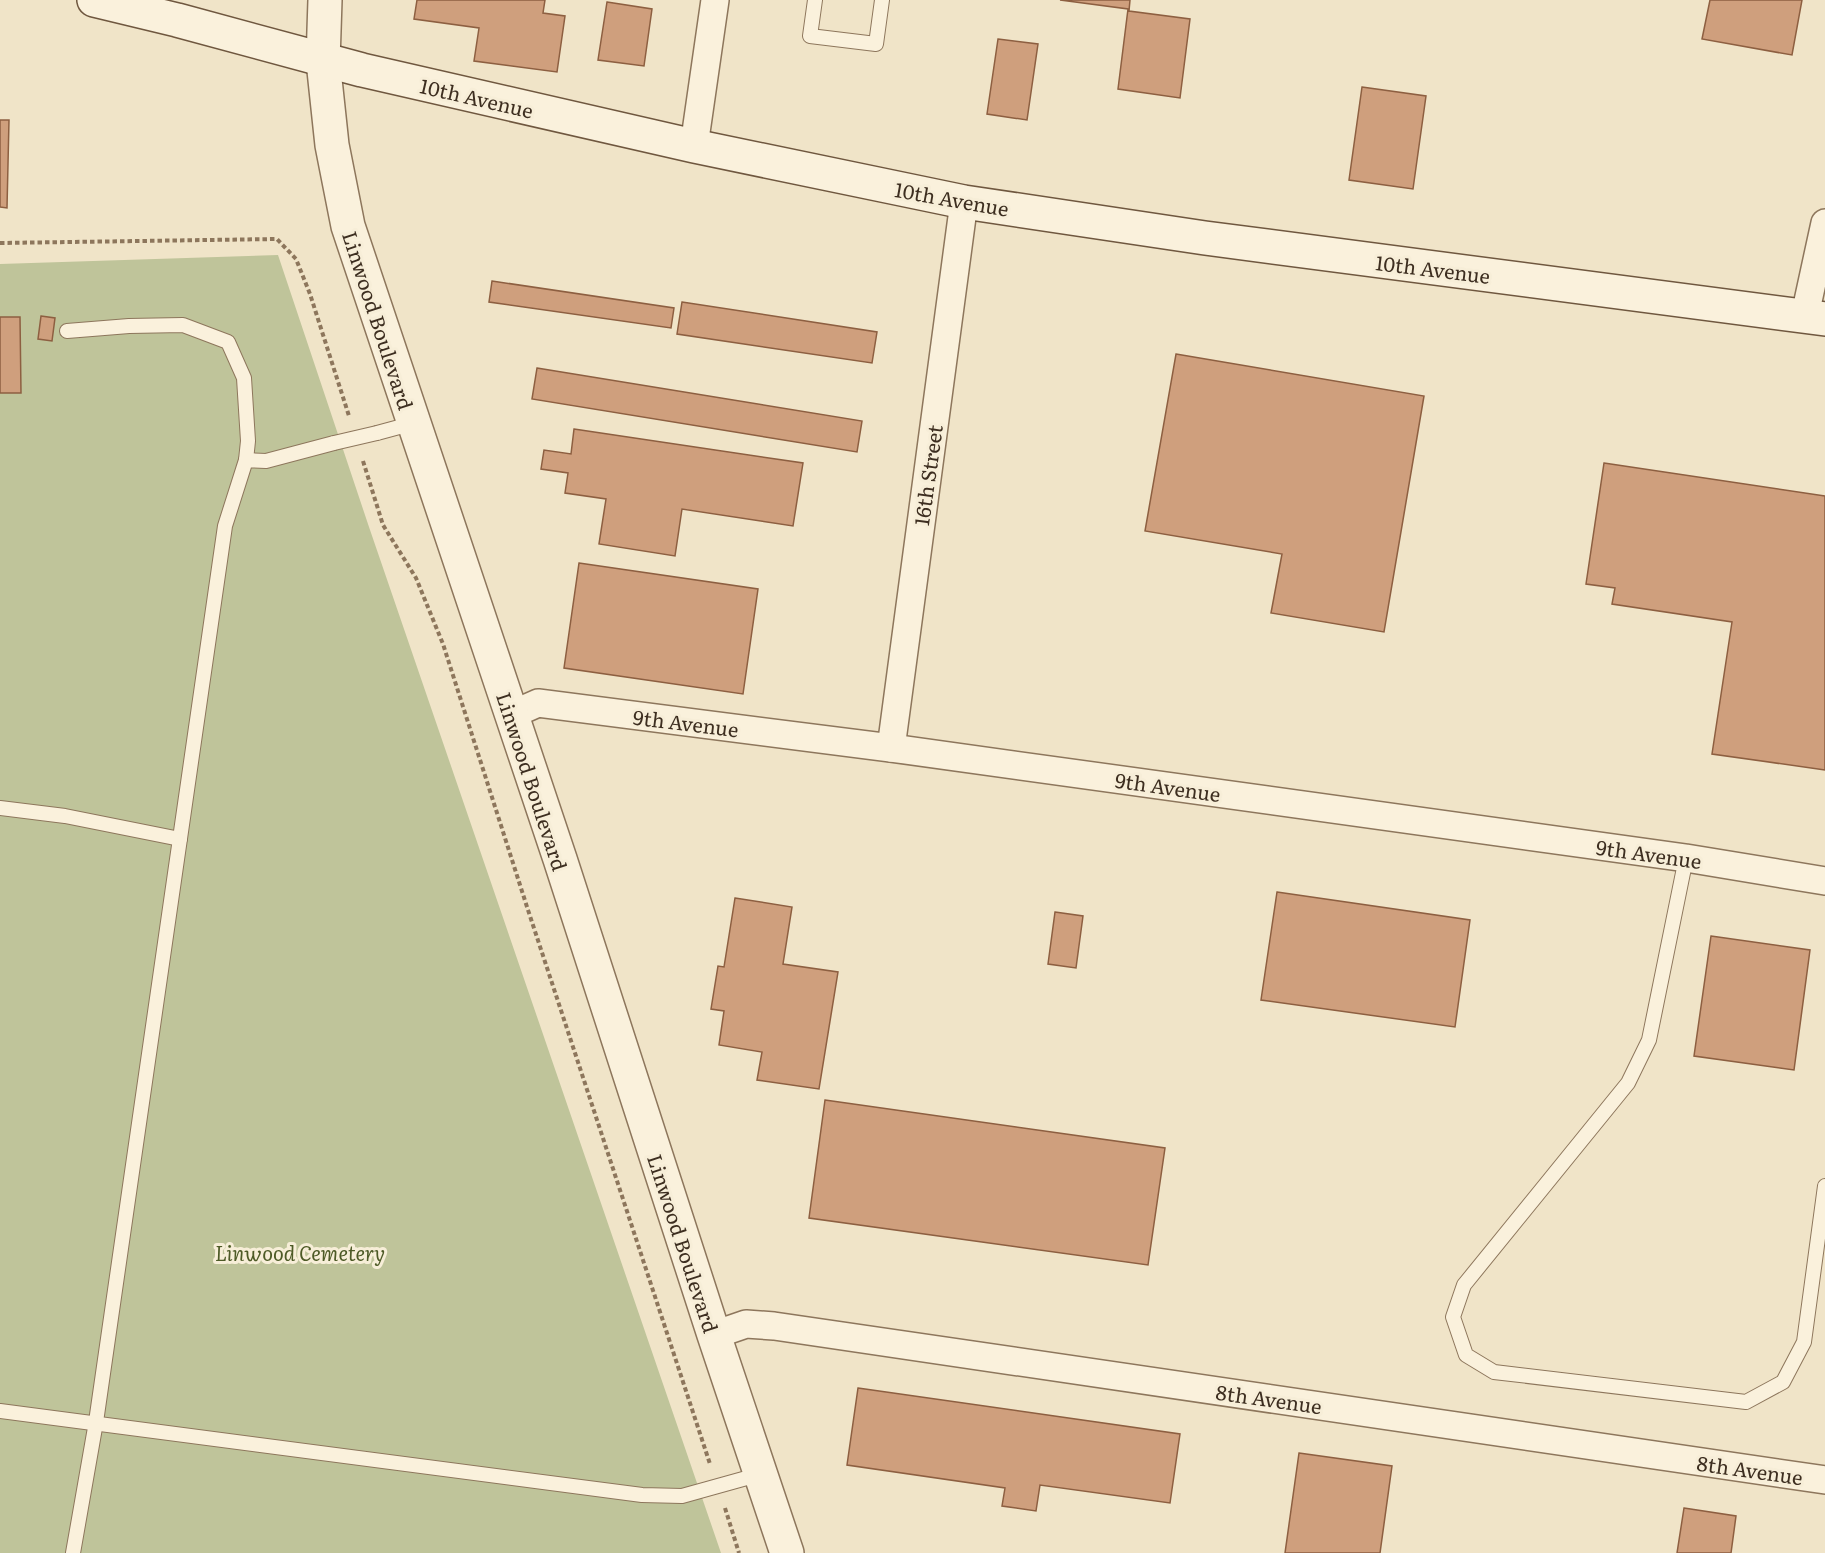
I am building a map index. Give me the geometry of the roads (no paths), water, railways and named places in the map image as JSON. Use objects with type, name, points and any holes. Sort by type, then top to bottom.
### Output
[{"type":"main road","name":"10th Avenue","points":[[94,0],[177,20],[323,61],[694,146],[964,202],[1205,238],[1815,317]]},
{"type":"main road","name":"Linwood Boulevard","points":[[326,0],[323,61],[332,146],[348,226],[787,1553]]},
{"type":"street","points":[[694,146],[715,0]]},
{"type":"street","name":"16th Street","points":[[891,748],[964,202]]},
{"type":"street","points":[[1815,317],[1825,224]]},
{"type":"street","name":"9th Avenue","points":[[511,715],[538,703],[891,748],[1686,858],[1825,880]]},
{"type":"street","name":"8th Avenue","points":[[714,1335],[747,1324],[774,1326],[1825,1480]]},
{"type":"lane","points":[[814,0],[810,36],[876,44],[882,0]]},
{"type":"lane","points":[[67,331],[183,325],[228,342],[244,378],[248,441],[246,460],[225,526],[96,1422],[73,1553]]},
{"type":"lane","points":[[246,460],[266,461],[414,423]]},
{"type":"lane","points":[[0,808],[65,816],[180,839]]},
{"type":"lane","points":[[1686,858],[1649,1041],[1628,1083],[1464,1284],[1453,1317],[1466,1355],[1494,1372],[1746,1402],[1783,1382],[1804,1342],[1825,1186]]},
{"type":"lane","points":[[0,1411],[642,1495],[682,1496],[760,1474]]},
{"type":"park label","name":"Linwood Cemetery","points":[[300,1252]]}]
